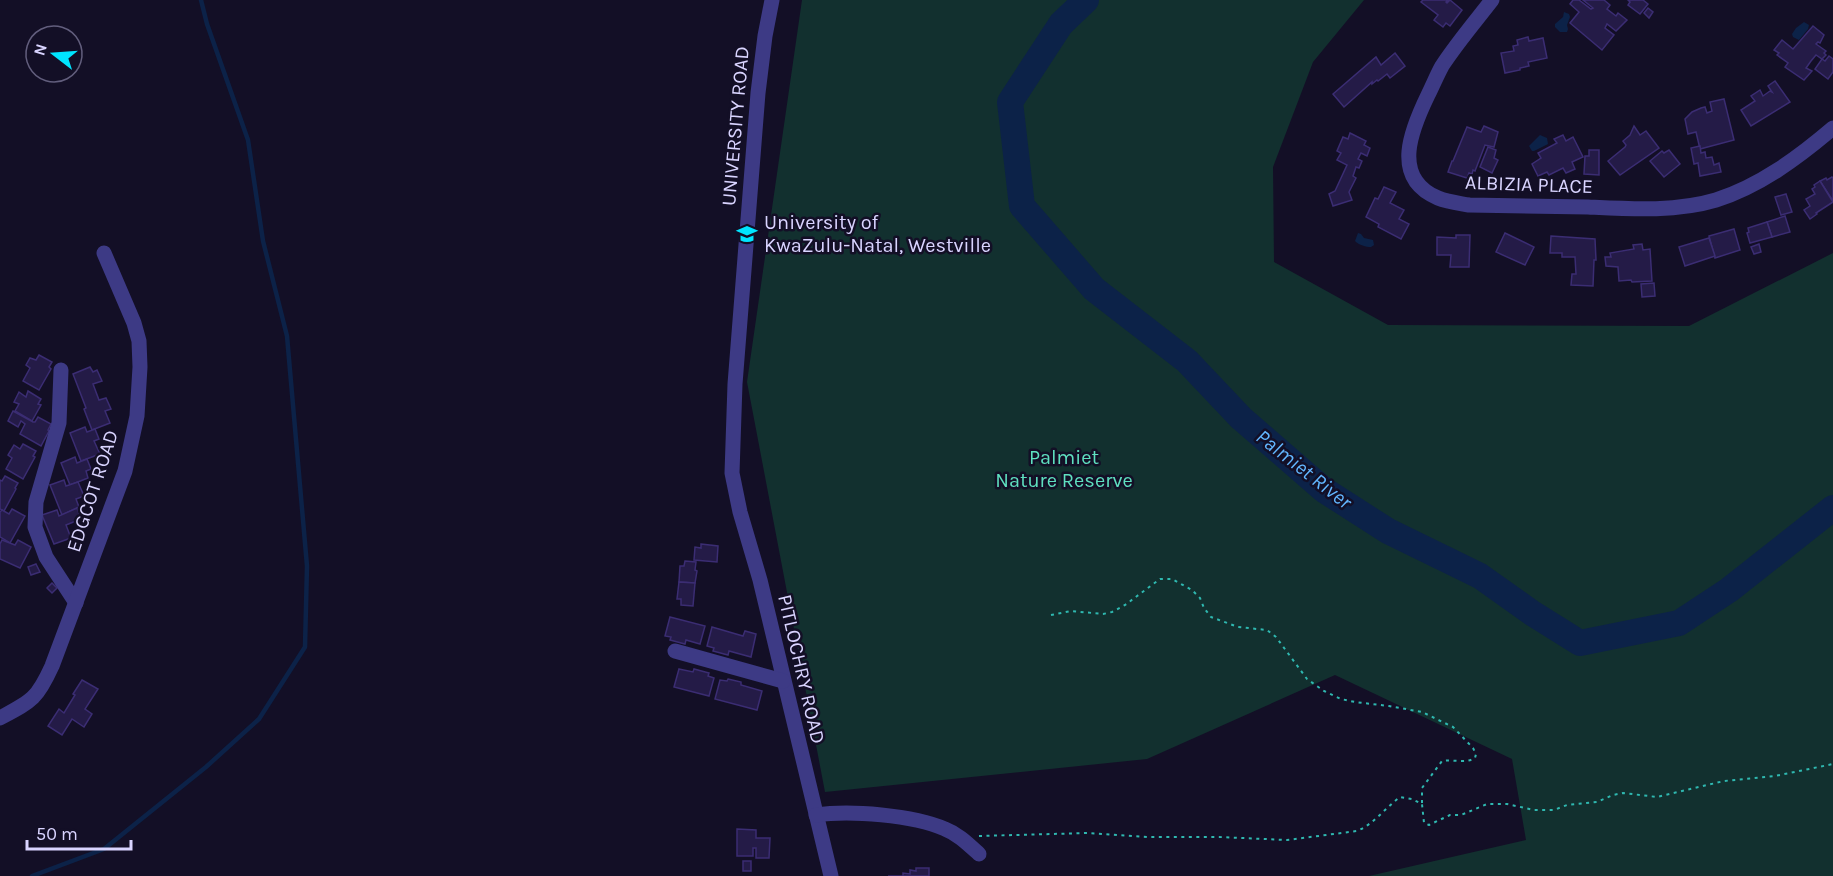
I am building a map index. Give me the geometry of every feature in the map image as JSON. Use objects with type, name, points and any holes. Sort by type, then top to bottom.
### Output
[{"type":"street","name":"UNIVERSITY ROAD","points":[[732,473],[735,384],[756,116],[765,36],[772,0]]},
{"type":"street","name":"ALBIZIA PLACE","points":[[1492,0],[1441,68],[1414,128],[1409,145],[1410,169],[1418,183],[1437,198],[1449,202],[1478,205],[1624,208],[1689,205],[1730,195],[1777,171],[1833,128]]},
{"type":"street","name":"EDGCOT ROAD","points":[[0,718],[29,702],[38,694],[52,666],[125,471],[137,416],[139,341],[134,323],[104,253]]},
{"type":"street","points":[[62,370],[58,423],[39,490],[35,509],[35,527],[46,557],[76,603]]},
{"type":"street","name":"PITLOCHRY ROAD","points":[[732,473],[831,876]]},
{"type":"street","points":[[675,651],[783,681]]},
{"type":"street","points":[[816,815],[856,813],[894,817],[945,829],[958,836],[979,854]]},
{"type":"path","points":[[1051,615],[1071,611],[1103,614],[1112,612],[1160,579],[1172,579],[1192,590],[1200,598],[1211,617],[1238,627],[1267,630],[1276,637],[1307,679],[1323,691],[1355,702],[1422,712],[1453,727],[1476,754],[1475,758],[1470,761],[1442,760],[1422,788],[1424,822],[1429,825],[1450,815],[1461,815],[1487,804],[1554,810],[1567,805],[1597,802],[1623,793],[1657,797],[1724,781],[1775,776],[1833,764]]},
{"type":"path","points":[[958,836],[1087,833],[1147,837],[1287,840],[1357,831],[1367,826],[1385,807],[1400,797],[1422,804]]},
{"type":"green space","name":"Palmiet Nature Reserve","points":[[802,0],[1364,0],[1313,62],[1273,167],[1274,262],[1388,325],[1689,326],[1833,253],[1833,876],[1369,876],[1526,840],[1512,759],[1335,675],[1147,759],[825,792],[747,382]]},
{"type":"water","points":[[1564,12],[1570,17],[1568,29],[1567,32],[1560,32],[1555,24],[1563,17]]},
{"type":"water","points":[[1804,22],[1809,25],[1808,29],[1799,40],[1792,34]]},
{"type":"water","points":[[1540,135],[1547,138],[1548,144],[1532,151],[1529,146]]},
{"type":"water","points":[[1358,233],[1364,238],[1373,240],[1374,245],[1367,247],[1355,241]]},
{"type":"building","points":[[1423,0],[1448,0],[1447,3],[1450,0],[1462,10],[1450,26],[1446,23],[1443,27],[1434,20],[1438,15],[1421,2]]},
{"type":"building","points":[[1573,0],[1579,0],[1591,9],[1593,8],[1583,0],[1604,0],[1610,5],[1607,9],[1627,20],[1616,31],[1607,24],[1605,28],[1614,35],[1602,50],[1570,23],[1579,12],[1570,4]]},
{"type":"building","points":[[1628,0],[1643,0],[1648,4],[1640,14],[1628,5],[1630,2]]},
{"type":"building","points":[[1648,8],[1653,12],[1649,18],[1644,13]]},
{"type":"building","points":[[1813,26],[1824,35],[1820,43],[1816,44],[1826,51],[1824,53],[1826,55],[1822,59],[1816,55],[1806,68],[1812,71],[1804,80],[1785,67],[1788,63],[1774,50],[1782,40],[1793,49]]},
{"type":"building","points":[[1528,37],[1529,41],[1543,38],[1547,58],[1528,62],[1529,66],[1505,73],[1501,53],[1514,51],[1513,46],[1518,45],[1517,40]]},
{"type":"building","points":[[1395,53],[1405,66],[1390,78],[1387,74],[1372,84],[1372,82],[1344,107],[1333,94],[1376,57],[1381,65]]},
{"type":"building","points":[[1829,56],[1833,59],[1833,72],[1828,79],[1815,69],[1822,59],[1825,61]]},
{"type":"building","points":[[1775,81],[1790,102],[1751,126],[1741,110],[1755,101],[1751,96],[1760,90],[1763,96],[1772,92],[1768,86]]},
{"type":"building","points":[[1724,99],[1734,140],[1700,149],[1696,132],[1688,134],[1685,119],[1692,112],[1701,108],[1705,107],[1707,113],[1712,111],[1710,102]]},
{"type":"building","points":[[1484,126],[1498,132],[1494,147],[1485,145],[1475,171],[1473,170],[1472,174],[1469,173],[1467,178],[1448,172],[1467,127],[1481,132]]},
{"type":"building","points":[[1634,126],[1640,135],[1646,131],[1659,148],[1620,175],[1608,161],[1625,147],[1623,141],[1630,135]]},
{"type":"building","points":[[1350,133],[1366,141],[1364,145],[1370,148],[1367,156],[1361,153],[1358,159],[1362,161],[1359,168],[1356,167],[1353,176],[1356,178],[1349,192],[1352,200],[1333,206],[1329,194],[1335,191],[1347,165],[1337,160],[1341,153],[1337,151],[1343,137],[1348,139]]},
{"type":"building","points":[[1563,135],[1566,141],[1573,137],[1583,157],[1572,162],[1575,169],[1566,173],[1563,168],[1549,175],[1547,172],[1538,176],[1532,164],[1541,158],[1538,153],[1557,143],[1554,139]]},
{"type":"building","points":[[1700,146],[1701,153],[1705,152],[1706,158],[1712,157],[1714,165],[1719,163],[1721,172],[1700,176],[1698,163],[1694,164],[1691,148]]},
{"type":"building","points":[[1488,147],[1496,150],[1494,158],[1498,160],[1492,173],[1480,167]]},
{"type":"building","points":[[1589,150],[1599,150],[1599,175],[1584,174],[1585,156],[1589,156]]},
{"type":"building","points":[[1669,150],[1680,164],[1664,177],[1650,161],[1662,151],[1664,153]]},
{"type":"building","points":[[1833,178],[1833,201],[1820,181]]},
{"type":"building","points":[[1820,181],[1833,202],[1810,219],[1804,210],[1810,206],[1806,199],[1815,194],[1812,189]]},
{"type":"building","points":[[1384,187],[1396,192],[1390,203],[1404,210],[1399,219],[1409,224],[1401,239],[1378,227],[1379,224],[1366,217],[1375,198],[1378,199]]},
{"type":"building","points":[[1786,194],[1792,212],[1781,215],[1775,197]]},
{"type":"building","points":[[1785,216],[1790,232],[1772,237],[1767,222]]},
{"type":"building","points":[[1767,222],[1772,237],[1750,243],[1748,228]]},
{"type":"building","points":[[1734,229],[1740,250],[1715,258],[1709,236]]},
{"type":"building","points":[[1505,233],[1534,247],[1525,265],[1496,252]]},
{"type":"building","points":[[1456,235],[1470,235],[1469,267],[1450,267],[1451,255],[1437,255],[1437,237],[1456,238]]},
{"type":"building","points":[[1551,236],[1595,239],[1596,260],[1594,260],[1593,286],[1571,285],[1572,274],[1576,274],[1575,257],[1562,257],[1562,253],[1550,253]]},
{"type":"building","points":[[1709,238],[1715,256],[1685,266],[1679,247]]},
{"type":"building","points":[[1642,244],[1643,250],[1650,249],[1652,281],[1619,281],[1618,267],[1606,266],[1605,257],[1611,257],[1610,253],[1634,249],[1633,245]]},
{"type":"building","points":[[1759,244],[1761,252],[1754,254],[1751,247]]},
{"type":"building","points":[[1654,283],[1655,296],[1642,297],[1641,284]]},
{"type":"building","points":[[39,355],[52,362],[49,367],[51,369],[39,390],[23,381],[30,368],[26,365],[30,358],[36,360]]},
{"type":"building","points":[[90,367],[93,372],[97,370],[102,381],[93,384],[99,400],[106,398],[111,409],[105,411],[110,423],[92,430],[73,374]]},
{"type":"building","points":[[28,391],[41,399],[38,404],[41,405],[32,421],[15,411],[19,404],[14,402],[19,392],[26,397]]},
{"type":"building","points":[[13,411],[33,422],[38,417],[51,424],[41,446],[20,434],[25,424],[21,421],[18,427],[8,421]]},
{"type":"building","points":[[85,427],[87,432],[95,429],[99,439],[94,441],[100,454],[81,461],[70,433]]},
{"type":"building","points":[[23,444],[36,451],[23,479],[6,469],[12,458],[8,455],[14,445],[20,449]]},
{"type":"building","points":[[75,457],[77,463],[87,459],[91,469],[86,471],[88,478],[70,485],[61,463]]},
{"type":"building","points":[[5,476],[18,483],[4,511],[0,509],[0,480],[2,481]]},
{"type":"building","points":[[64,480],[66,486],[78,482],[84,496],[76,499],[79,507],[62,515],[50,485]]},
{"type":"building","points":[[77,508],[81,519],[66,525],[71,538],[54,544],[42,515],[57,510],[59,516]]},
{"type":"building","points":[[12,509],[25,516],[10,543],[0,537],[0,512],[2,510],[9,514]]},
{"type":"building","points":[[2,540],[15,545],[18,540],[31,547],[20,568],[0,559]]},
{"type":"building","points":[[701,544],[718,546],[717,562],[694,560],[695,547],[701,548]]},
{"type":"building","points":[[685,561],[696,562],[695,583],[679,582],[680,566],[684,566]]},
{"type":"building","points":[[36,564],[40,572],[31,575],[28,567]]},
{"type":"building","points":[[679,582],[695,583],[693,606],[681,605],[681,599],[677,599]]},
{"type":"building","points":[[52,583],[57,588],[52,593],[47,588]]},
{"type":"building","points":[[670,617],[705,626],[700,644],[686,640],[685,644],[670,640],[671,637],[665,636]]},
{"type":"building","points":[[712,627],[743,636],[745,631],[756,634],[751,657],[729,651],[728,655],[713,651],[714,648],[707,646]]},
{"type":"building","points":[[679,669],[693,672],[694,669],[709,673],[708,676],[714,678],[709,696],[674,687]]},
{"type":"building","points":[[728,679],[762,691],[757,710],[715,699],[720,680],[727,681]]},
{"type":"building","points":[[82,680],[98,689],[85,709],[92,714],[84,727],[72,719],[62,735],[48,726],[59,709],[64,713]]},
{"type":"building","points":[[737,829],[756,830],[756,838],[770,838],[769,858],[756,858],[756,848],[753,848],[753,856],[737,856]]},
{"type":"building","points":[[743,861],[751,861],[751,871],[743,871]]},
{"type":"building","points":[[916,868],[929,868],[929,876],[903,876],[903,873],[910,874],[910,870],[916,871]]},
{"type":"waterway","points":[[32,876],[104,849],[206,767],[259,719],[305,647],[307,566],[287,336],[263,241],[248,140],[207,24],[201,0]]},
{"type":"waterway","name":"Palmiet River","points":[[1086,0],[1061,24],[1010,102],[1022,206],[1094,289],[1187,361],[1241,418],[1324,490],[1388,531],[1480,576],[1580,643],[1679,623],[1729,590],[1833,508]]},
{"type":"place","name":"University of KwaZulu-Natal, Westville","points":[[747,234]]}]
